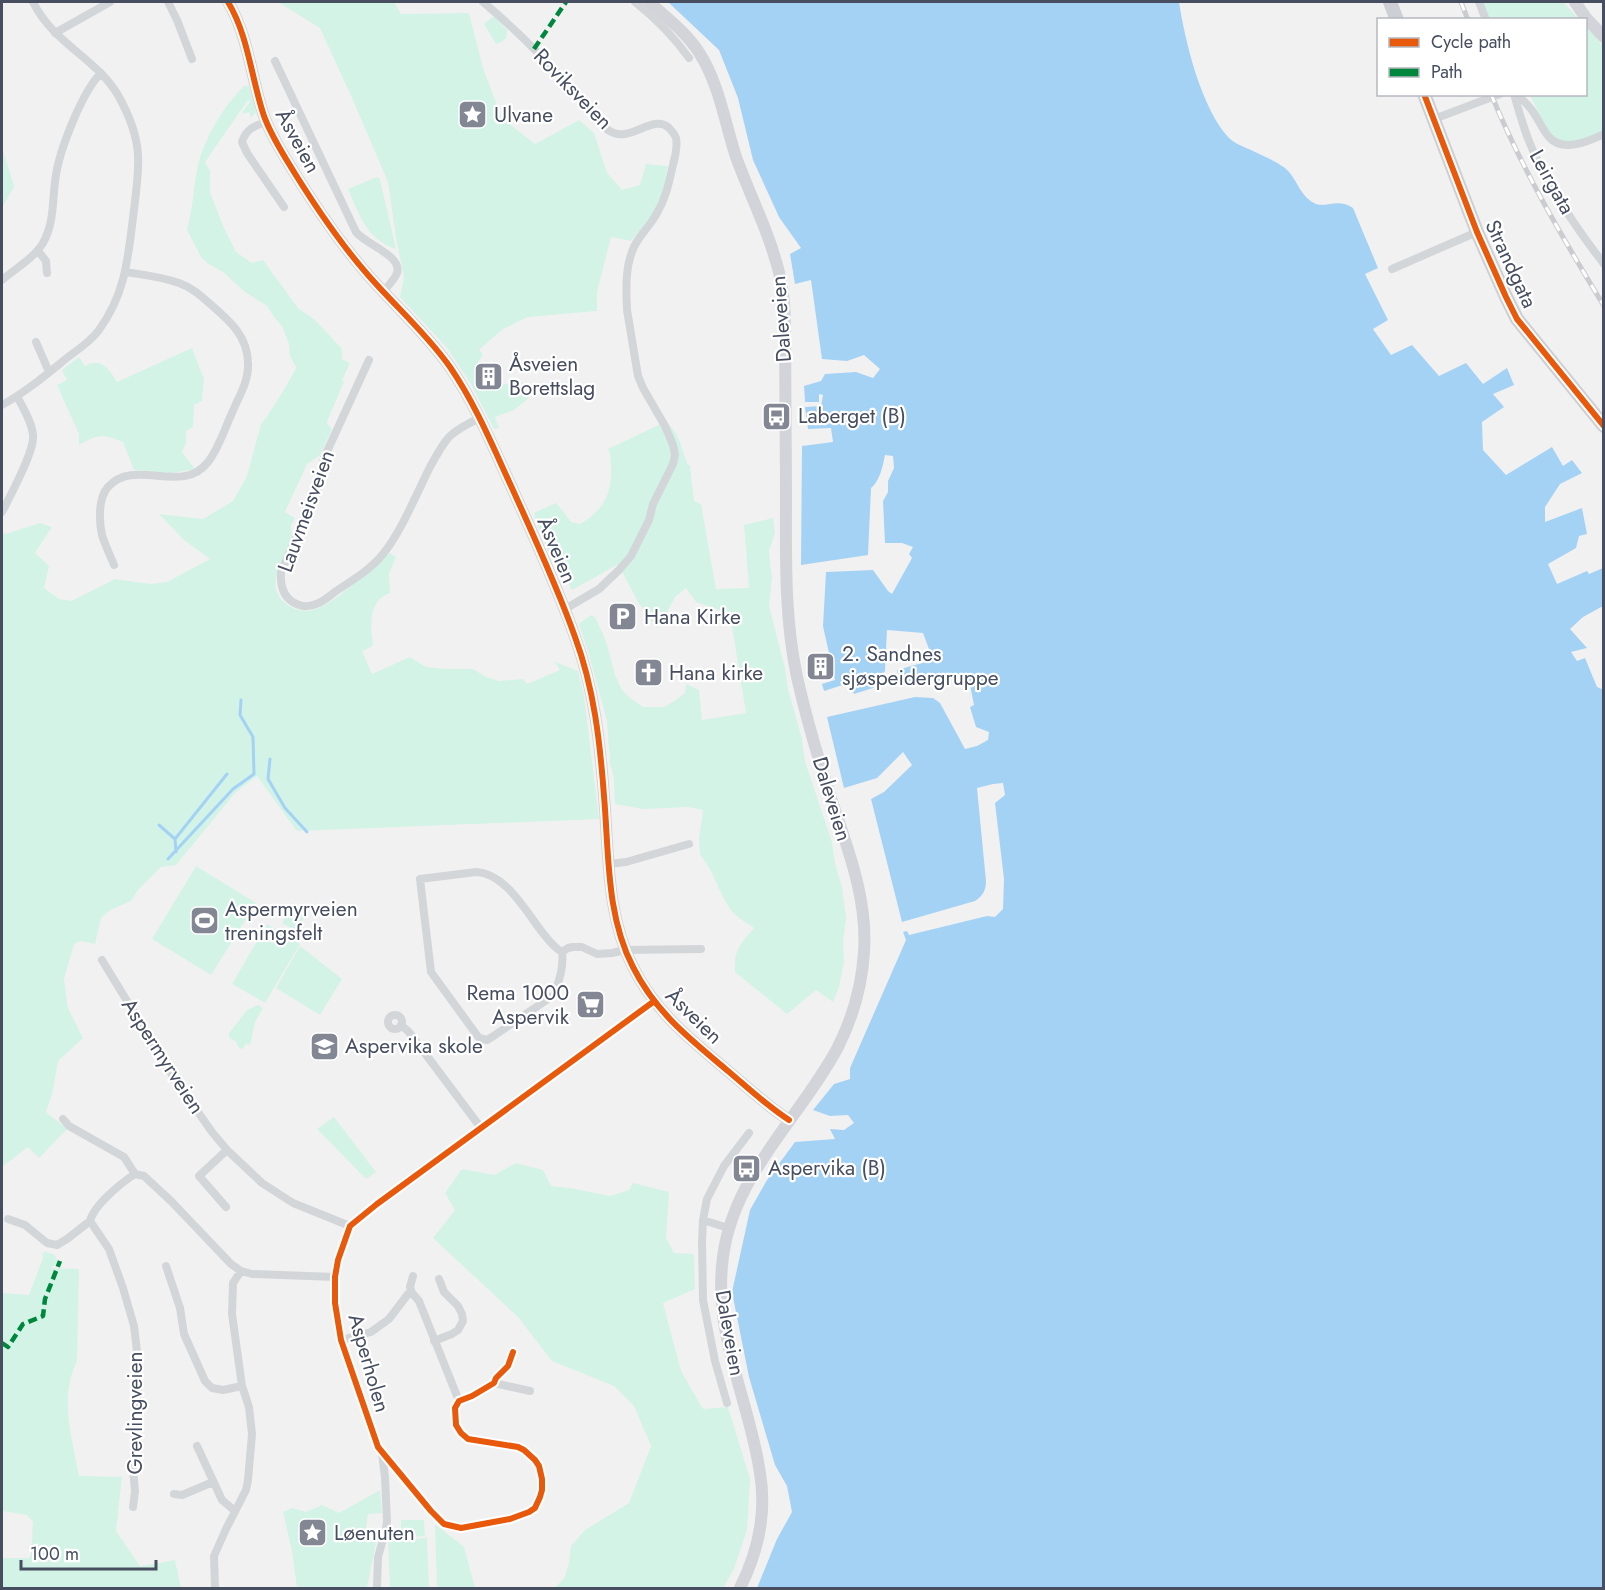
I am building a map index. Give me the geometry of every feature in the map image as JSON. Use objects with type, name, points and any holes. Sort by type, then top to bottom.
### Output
[{"type":"main road","name":"Åsveien","points":[[228,2],[241,32],[266,122],[275,141],[348,251],[383,292],[414,322],[459,381],[480,418],[565,609],[580,650],[595,711],[616,920],[625,950],[637,976],[653,1002],[673,1023],[766,1104],[789,1120]]},
{"type":"main road","name":"Daleveien","points":[[649,2],[683,32],[699,52],[708,70],[781,280],[785,327],[786,594],[790,635],[797,676],[812,736],[858,888],[864,926],[862,974],[855,1007],[838,1047],[746,1186],[728,1228],[720,1291],[725,1326],[761,1475],[762,1497],[758,1543],[751,1567],[740,1588]]},
{"type":"main road","points":[[1390,2],[1396,18]]},
{"type":"main road","points":[[1576,2],[1604,27]]},
{"type":"main road","points":[[1576,2],[1586,18]]},
{"type":"main road","points":[[1587,19],[1604,37]]},
{"type":"main road","name":"Strandgata","points":[[1425,96],[1477,231],[1517,319],[1604,426]]},
{"type":"street","points":[[2,405],[49,372],[98,332],[116,303],[126,272],[136,190],[138,153],[130,120],[123,105],[100,73],[55,33],[42,18],[33,2]]},
{"type":"street","points":[[55,33],[110,2]]},
{"type":"street","points":[[168,2],[192,59]]},
{"type":"street","name":"Roviksveien","points":[[483,2],[569,85],[605,128],[614,134],[622,135],[657,123],[665,125],[673,132],[676,139],[676,149],[664,199],[656,215],[634,246],[629,260],[626,299],[638,376],[673,445],[675,455],[673,464],[652,504],[649,520],[631,556],[599,589],[565,609]]},
{"type":"street","points":[[635,2],[653,17],[681,47],[688,58]]},
{"type":"street","points":[[1479,2],[1485,18]]},
{"type":"street","name":"Åsveien","points":[[275,61],[356,232],[361,238],[389,254],[398,266],[397,274],[383,292]]},
{"type":"street","points":[[2,280],[38,251],[43,243],[51,224],[61,152],[81,104],[100,73]]},
{"type":"street","points":[[1434,119],[1495,96]]},
{"type":"street","name":"Leirgata","points":[[1516,96],[1525,130],[1539,164],[1563,206],[1604,264]]},
{"type":"street","points":[[1518,96],[1531,109],[1551,140],[1575,145],[1604,134]]},
{"type":"street","name":"Åsveien","points":[[266,122],[249,129],[242,142],[284,207]]},
{"type":"street","points":[[1392,269],[1477,231]]},
{"type":"street","points":[[38,251],[46,261],[47,273]]},
{"type":"street","points":[[114,565],[102,536],[103,493],[115,480],[128,475],[179,478],[188,476],[208,464],[243,388],[248,366],[246,347],[237,329],[197,293],[180,283],[126,272]]},
{"type":"street","points":[[36,342],[49,372]]},
{"type":"street","name":"Lauvmeisveien","points":[[369,360],[324,458],[319,485],[281,572],[280,582],[284,595],[294,604],[304,607],[323,600],[368,569],[383,554],[448,438],[462,427],[480,418]]},
{"type":"street","points":[[2,512],[31,449],[34,437],[32,427],[17,396]]},
{"type":"street","points":[[609,864],[627,862],[689,844]]},
{"type":"street","points":[[476,872],[487,873],[507,887],[550,943],[562,952],[562,968],[554,995],[492,1037],[483,1040],[479,1038],[431,972],[420,879],[476,872]]},
{"type":"street","points":[[562,952],[573,946],[582,947],[597,954],[625,950],[701,949]]},
{"type":"street","name":"Aspermyrveien","points":[[102,960],[174,1078],[227,1150],[262,1183],[293,1203],[350,1226]]},
{"type":"street","points":[[350,1226],[363,1214],[653,1002]]},
{"type":"street","points":[[401,1025],[409,1032],[481,1128]]},
{"type":"street","points":[[63,1119],[69,1126],[124,1157],[135,1174],[144,1176],[231,1264],[241,1271],[252,1274],[335,1277]]},
{"type":"street","name":"Daleveien","points":[[727,1403],[713,1353],[703,1300],[703,1220],[707,1199],[724,1166],[748,1133]]},
{"type":"street","points":[[226,1207],[199,1176],[227,1150]]},
{"type":"street","points":[[8,1218],[25,1225],[47,1243],[57,1245],[90,1221],[98,1206],[135,1174]]},
{"type":"street","points":[[703,1220],[728,1228]]},
{"type":"street","name":"Grevlingveien","points":[[90,1221],[109,1249],[134,1326],[139,1369],[133,1507]]},
{"type":"street","name":"Asperholen","points":[[341,1340],[371,1332],[389,1319],[408,1293],[412,1293],[419,1301],[459,1401],[455,1408],[456,1425],[468,1439],[518,1447],[535,1460],[542,1479],[542,1490],[535,1508],[510,1518],[461,1528],[444,1524],[378,1447],[341,1340],[336,1303],[335,1277],[338,1260],[350,1226]]},
{"type":"street","points":[[166,1266],[180,1308],[184,1334],[205,1382],[212,1388],[223,1390],[242,1386]]},
{"type":"street","points":[[215,1588],[214,1556],[246,1491],[252,1434],[249,1407],[242,1386],[232,1314],[233,1283],[241,1271]]},
{"type":"street","points":[[412,1293],[410,1287],[413,1276]]},
{"type":"street","points":[[434,1341],[452,1335],[459,1330],[463,1321],[458,1306],[444,1292],[439,1279]]},
{"type":"street","points":[[459,1401],[494,1383],[508,1366],[513,1352]]},
{"type":"street","points":[[494,1383],[530,1391]]},
{"type":"street","points":[[197,1446],[222,1500],[235,1511]]},
{"type":"street","name":"Asperholen","points":[[377,1584],[378,1557],[387,1521],[382,1453]]},
{"type":"street","points":[[174,1494],[182,1495],[213,1482]]},
{"type":"green space","points":[[278,2],[394,2],[401,14],[469,13],[483,68],[502,118],[535,144],[579,120],[594,133],[607,173],[622,190],[640,185],[646,164],[668,166],[663,192],[652,215],[631,241],[611,237],[597,292],[597,311],[528,317],[503,329],[479,350],[483,355],[478,362],[478,368],[484,377],[501,385],[522,382],[529,398],[514,410],[495,417],[499,428],[494,429],[471,384],[447,348],[400,297],[404,277],[388,182],[320,28]]},
{"type":"green space","points":[[1482,2],[1563,2],[1578,18],[1488,18]]},
{"type":"green space","points":[[494,16],[507,30],[505,39],[496,44],[484,24]]},
{"type":"green space","points":[[1587,27],[1603,46],[1604,129],[1602,132],[1573,143],[1549,135],[1530,96],[1587,96]]},
{"type":"green space","points":[[244,86],[249,86],[256,112],[251,118],[249,112],[243,114],[242,112],[250,102],[248,100],[205,162],[210,171],[210,192],[223,226],[236,252],[252,263],[263,260],[298,308],[315,320],[342,349],[342,359],[350,363],[328,419],[327,423],[332,429],[320,455],[307,464],[285,512],[295,518],[291,526],[291,540],[276,577],[278,594],[293,608],[305,611],[316,609],[344,592],[390,553],[396,557],[389,574],[390,593],[377,602],[374,608],[371,623],[373,646],[362,651],[372,674],[410,657],[426,667],[473,669],[486,677],[499,681],[523,679],[527,684],[560,670],[555,662],[578,671],[584,695],[599,819],[298,831],[257,776],[236,792],[176,865],[161,867],[138,890],[131,901],[110,910],[101,918],[95,944],[81,941],[74,944],[64,979],[68,1008],[83,1038],[58,1061],[53,1091],[46,1112],[67,1129],[39,1158],[28,1147],[2,1167],[2,532],[6,534],[40,523],[52,527],[35,553],[49,566],[44,588],[59,599],[71,601],[115,579],[150,584],[167,582],[210,559],[184,540],[159,514],[203,519],[233,501],[247,476],[261,424],[296,367],[290,356],[289,344],[282,326],[267,306],[245,292],[223,272],[207,263],[201,257],[187,230],[197,170],[205,145],[222,113]]},
{"type":"green space","points":[[2,148],[14,187],[2,208]]},
{"type":"green space","points":[[377,177],[380,179],[396,249],[386,245],[371,233],[348,189]]},
{"type":"green space","points":[[192,348],[204,379],[202,401],[194,405],[193,427],[186,431],[186,443],[182,452],[195,469],[172,473],[134,470],[123,442],[101,436],[79,445],[79,434],[57,385],[67,380],[62,370],[79,357],[85,366],[96,363],[104,366],[117,382]]},
{"type":"green space","points":[[665,422],[677,435],[688,465],[690,465],[694,501],[701,504],[716,589],[749,588],[744,525],[773,518],[775,533],[769,551],[772,578],[769,606],[802,739],[805,761],[832,842],[846,919],[843,941],[844,962],[839,987],[833,1002],[816,990],[787,1014],[735,972],[735,958],[739,948],[754,928],[731,910],[700,855],[699,839],[703,810],[688,807],[643,809],[615,804],[607,721],[579,624],[591,615],[595,617],[606,641],[615,675],[622,690],[629,697],[643,707],[664,707],[685,693],[686,684],[699,690],[702,720],[746,713],[730,614],[696,602],[686,588],[676,596],[657,628],[638,602],[617,565],[572,590],[562,571],[566,568],[565,564],[553,563],[535,518],[534,513],[556,503],[571,522],[580,524],[588,519],[605,501],[608,494],[611,468],[608,449]]},
{"type":"green space","name":"Aspermyrveien treningsfelt","points":[[196,866],[256,903],[211,975],[152,939]]},
{"type":"green space","points":[[293,903],[308,911],[296,931],[282,923]]},
{"type":"green space","points":[[267,924],[300,944],[265,1003],[232,984]]},
{"type":"green space","points":[[300,946],[342,979],[320,1015],[276,988]]},
{"type":"green space","points":[[258,1005],[263,1008],[255,1022],[250,1045],[246,1044],[243,1049],[239,1048],[236,1042],[229,1037],[229,1033],[247,1010]]},
{"type":"green space","points":[[334,1117],[376,1172],[366,1179],[317,1129]]},
{"type":"green space","points":[[516,1163],[543,1170],[551,1186],[610,1196],[629,1190],[633,1183],[669,1192],[666,1238],[674,1253],[694,1254],[695,1289],[663,1303],[681,1371],[703,1409],[728,1407],[750,1479],[747,1530],[734,1569],[723,1588],[555,1588],[565,1577],[571,1546],[585,1530],[629,1503],[651,1446],[634,1406],[614,1386],[552,1361],[518,1317],[433,1238],[455,1210],[445,1193],[462,1169],[494,1175]]},
{"type":"green space","points":[[46,1251],[54,1254],[58,1262],[51,1268],[79,1269],[77,1361],[69,1389],[68,1403],[79,1476],[122,1477],[116,1531],[140,1566],[175,1560],[181,1588],[2,1588],[2,1558],[29,1558],[33,1522],[27,1515],[2,1511],[2,1293],[29,1295],[43,1258],[42,1254]]},
{"type":"green space","points":[[380,1490],[382,1513],[368,1514],[365,1534],[377,1538],[367,1588],[297,1588],[283,1512],[292,1508],[306,1512],[322,1505],[339,1513]]},
{"type":"green space","points":[[401,1520],[424,1520],[425,1536],[401,1538]]},
{"type":"green space","points":[[435,1524],[464,1547],[475,1588],[437,1588]]},
{"type":"green space","points":[[427,1538],[429,1588],[390,1588],[388,1540]]},
{"type":"water","points":[[668,2],[1179,2],[1185,35],[1202,92],[1210,110],[1229,138],[1285,168],[1305,196],[1314,203],[1323,205],[1342,203],[1353,208],[1378,268],[1365,274],[1388,320],[1373,329],[1391,355],[1412,345],[1439,376],[1466,363],[1483,384],[1507,368],[1514,385],[1493,394],[1504,407],[1482,422],[1483,450],[1506,475],[1552,447],[1563,466],[1572,460],[1582,473],[1560,484],[1545,507],[1545,522],[1582,508],[1587,534],[1579,536],[1576,548],[1548,564],[1557,584],[1587,571],[1589,574],[1603,568],[1603,606],[1583,617],[1570,629],[1587,648],[1571,652],[1577,661],[1585,658],[1597,687],[1604,690],[1603,1588],[757,1588],[777,1539],[792,1512],[787,1486],[775,1465],[749,1377],[732,1292],[750,1210],[767,1180],[795,1142],[835,1139],[830,1129],[844,1130],[854,1123],[848,1115],[830,1116],[813,1110],[834,1084],[850,1079],[850,1068],[906,940],[903,932],[907,931],[909,935],[987,916],[995,917],[1003,909],[1004,879],[995,803],[1005,795],[1003,783],[977,788],[986,881],[982,895],[975,901],[902,922],[871,799],[884,792],[912,765],[903,752],[877,778],[844,788],[827,717],[915,697],[933,698],[940,703],[965,749],[988,740],[989,732],[976,727],[970,707],[974,705],[968,675],[932,682],[929,677],[900,684],[897,670],[933,660],[923,633],[887,630],[885,671],[873,688],[854,694],[849,683],[824,691],[822,684],[835,680],[823,626],[826,572],[873,570],[892,594],[912,558],[909,554],[913,547],[902,543],[885,543],[883,501],[888,492],[888,481],[894,468],[893,456],[885,455],[879,477],[871,488],[868,555],[801,565],[802,446],[833,442],[831,428],[808,429],[805,407],[821,406],[823,395],[819,394],[819,402],[805,402],[804,386],[821,381],[825,374],[856,372],[873,378],[880,369],[864,355],[847,361],[822,359],[811,280],[795,284],[790,254],[801,248],[779,217],[753,160],[738,98],[719,50]]},
{"type":"waterway","points":[[168,859],[233,789],[254,774],[253,737],[240,715],[241,700]]},
{"type":"waterway","points":[[270,759],[268,779],[285,808],[307,832]]},
{"type":"waterway","points":[[175,839],[227,774]]},
{"type":"waterway","points":[[159,825],[175,839],[176,852]]},
{"type":"railway","points":[[1461,2],[1467,18]]},
{"type":"railway","points":[[1492,96],[1543,202],[1604,306]]},
{"type":"marked path","points":[[534,49],[566,2]]},
{"type":"marked path","points":[[2,1343],[8,1347],[23,1324],[43,1316],[45,1299],[60,1261]]},
{"type":"cycle path","points":[[228,2],[240,28],[267,125],[276,142],[314,204],[346,248],[431,343],[459,381],[491,442],[553,580],[582,656],[591,695],[600,756],[613,905],[624,947],[633,967],[652,998],[675,1024],[758,1097],[789,1120]]},
{"type":"cycle path","points":[[1425,96],[1477,232],[1517,319],[1604,426]]},
{"type":"cycle path","points":[[513,1352],[508,1366],[494,1383],[459,1401],[455,1408],[456,1425],[468,1439],[524,1450],[539,1466],[542,1479],[540,1497],[535,1508],[510,1519],[461,1528],[444,1524],[378,1447],[341,1340],[335,1303],[335,1277],[338,1260],[350,1226],[653,1002]]},
{"type":"place","name":"Ulvane","points":[[473,115]]},
{"type":"place","name":"Åsveien Borettslag","points":[[488,376]]},
{"type":"place","name":"Laberget (B)","points":[[777,416]]},
{"type":"place","name":"Hana Kirke","points":[[623,617]]},
{"type":"place","name":"2. Sandnes sjøspeidergruppe","points":[[821,666]]},
{"type":"place","name":"Hana kirke","points":[[648,673]]},
{"type":"place","name":"Aspermyrveien treningsfelt","points":[[204,921]]},
{"type":"place","name":"Rema 1000 Aspervik","points":[[590,1005]]},
{"type":"place","name":"Aspervika skole","points":[[324,1046]]},
{"type":"place","name":"Aspervika (B)","points":[[747,1168]]},
{"type":"place","name":"Løenuten","points":[[313,1533]]}]
